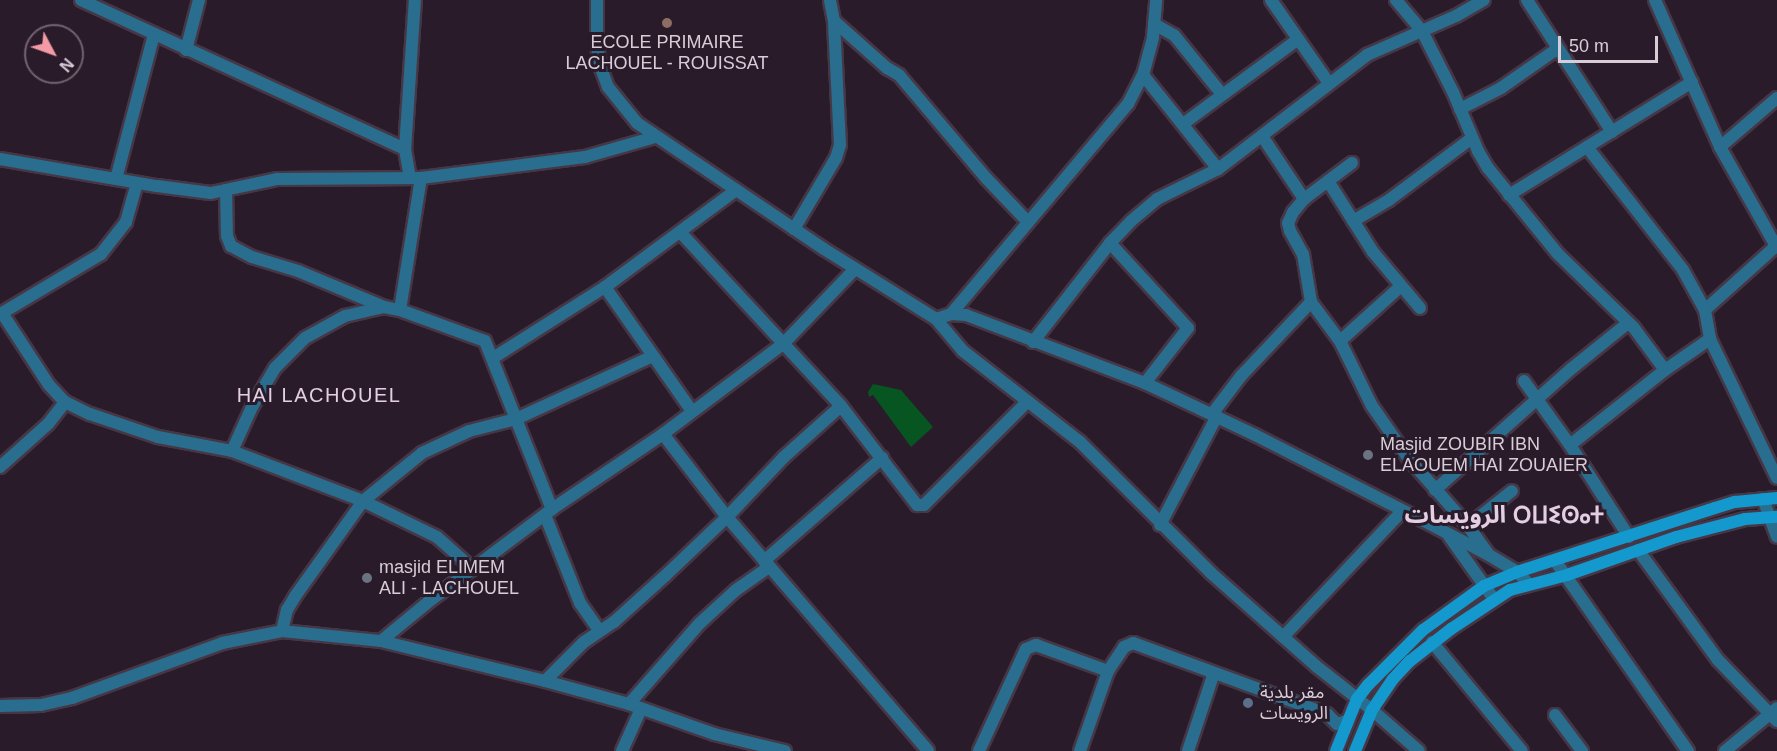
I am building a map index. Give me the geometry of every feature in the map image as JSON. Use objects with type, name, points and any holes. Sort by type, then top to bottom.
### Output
[{"type":"main road","points":[[1336,751],[1357,699],[1423,630],[1484,586],[1517,572],[1556,562],[1715,508],[1777,498]]},
{"type":"main road","points":[[1355,751],[1372,710],[1393,679],[1432,642],[1494,599],[1528,583],[1567,575],[1638,550],[1744,519],[1773,517]]},
{"type":"street","points":[[81,0],[405,149]]},
{"type":"street","points":[[186,50],[199,0]]},
{"type":"street","points":[[400,310],[416,178],[405,149],[415,0]]},
{"type":"street","points":[[597,0],[597,46],[601,68],[608,87],[623,108],[655,137],[794,230],[936,319],[963,351],[1080,442],[1160,525],[1283,637],[1419,751]]},
{"type":"street","points":[[794,230],[836,158],[840,145],[834,21],[830,0]]},
{"type":"street","points":[[951,314],[1118,117],[1143,75],[1154,24],[1156,0]]},
{"type":"street","points":[[1271,0],[1329,83]]},
{"type":"street","points":[[1396,0],[1422,31],[1488,168],[1557,254],[1628,323],[1665,370]]},
{"type":"street","points":[[1033,342],[1110,243],[1157,199],[1218,169],[1366,55],[1422,31],[1484,0]]},
{"type":"street","points":[[1527,0],[1612,132]]},
{"type":"street","points":[[1655,0],[1720,147],[1777,247],[1705,310]]},
{"type":"street","points":[[834,21],[887,68],[899,75],[986,178],[1028,222]]},
{"type":"street","points":[[1154,24],[1174,35],[1221,93]]},
{"type":"street","points":[[116,179],[154,34]]},
{"type":"street","points":[[1182,124],[1221,93],[1297,40]]},
{"type":"street","points":[[1460,109],[1501,88],[1557,49]]},
{"type":"street","points":[[1143,75],[1218,169]]},
{"type":"street","points":[[1509,195],[1692,82]]},
{"type":"street","points":[[1720,147],[1777,98]]},
{"type":"street","points":[[1262,136],[1304,199]]},
{"type":"street","points":[[0,159],[137,183],[211,193],[277,179],[416,178],[585,157],[655,137]]},
{"type":"street","points":[[1353,221],[1389,200],[1472,138]]},
{"type":"street","points":[[1587,147],[1683,270],[1705,310],[1710,339],[1777,478]]},
{"type":"street","points":[[1352,163],[1304,199],[1293,212],[1288,223],[1303,254],[1311,302],[1340,341],[1372,406],[1409,459],[1468,526],[1489,555]]},
{"type":"street","points":[[1328,181],[1353,221],[1400,286],[1420,308]]},
{"type":"street","points":[[137,183],[126,222],[101,254],[1,311],[49,385],[65,402],[90,414],[158,437],[232,451],[363,501],[437,537],[473,569]]},
{"type":"street","points":[[226,190],[227,236],[231,246],[252,257],[298,271],[384,307],[400,310],[484,341],[493,358],[516,419],[580,603],[599,630]]},
{"type":"street","points":[[493,358],[605,287],[681,233],[736,190]]},
{"type":"street","points":[[681,233],[841,406],[912,500],[920,506],[924,505],[1027,402]]},
{"type":"street","points":[[1110,243],[1188,328],[1145,383]]},
{"type":"street","points":[[381,641],[427,603],[549,512],[663,434],[783,344],[855,269]]},
{"type":"street","points":[[1340,341],[1400,286]]},
{"type":"street","points":[[605,287],[691,411]]},
{"type":"street","points":[[1160,525],[1215,415],[1241,376],[1311,302]]},
{"type":"street","points":[[232,451],[252,406],[275,368],[305,338],[345,316],[384,307]]},
{"type":"street","points":[[936,319],[951,314],[966,315],[1145,383],[1215,415],[1489,555],[1517,572],[1528,583]]},
{"type":"street","points":[[1435,490],[1537,399],[1628,323]]},
{"type":"street","points":[[1570,446],[1665,370],[1710,339]]},
{"type":"street","points":[[282,631],[287,610],[296,595],[363,501],[422,453],[469,431],[516,419],[653,356]]},
{"type":"street","points":[[1524,381],[1570,446],[1629,537]]},
{"type":"street","points":[[0,467],[48,424],[65,402]]},
{"type":"street","points":[[545,681],[599,630],[614,622],[727,517],[784,457],[841,406]]},
{"type":"street","points":[[663,434],[727,517],[928,751]]},
{"type":"street","points":[[628,704],[699,624],[882,458]]},
{"type":"street","points":[[1468,526],[1512,491]]},
{"type":"street","points":[[1763,499],[1773,517],[1777,537]]},
{"type":"street","points":[[1283,637],[1402,511]]},
{"type":"street","points":[[1448,535],[1494,599]]},
{"type":"street","points":[[1638,550],[1718,660],[1775,715],[1725,751]]},
{"type":"street","points":[[1556,562],[1688,751]]},
{"type":"street","points":[[0,706],[41,705],[72,698],[222,643],[282,631],[381,641],[545,681],[628,704],[714,734],[785,751]]},
{"type":"street","points":[[1432,642],[1522,751]]},
{"type":"street","points":[[1080,751],[1108,671],[1124,647],[1133,643],[1328,714],[1337,724],[1347,721]]},
{"type":"street","points":[[979,751],[1026,649],[1036,645],[1108,671]]},
{"type":"street","points":[[1188,751],[1214,673]]},
{"type":"street","points":[[622,751],[641,709]]},
{"type":"street","points":[[1555,715],[1581,751]]},
{"type":"green space","points":[[873,384],[901,390],[933,427],[911,447],[873,395],[869,397],[868,392]]},
{"type":"place","name":"ECOLE PRIMAIRE LACHOUEL - ROUISSAT","points":[[667,23]]},
{"type":"place","name":"Masjid ZOUBIR IBN ELAOUEM HAI ZOUAIER","points":[[1368,455]]},
{"type":"place","name":"masjid ELIMEM ALI - LACHOUEL","points":[[367,578]]},
{"type":"place","name":"مقر بلدية الرويسات","points":[[1248,703]]},
{"type":"district","name":"HAI LACHOUEL","points":[[319,395]]},
{"type":"district","name":"الرويسات ⵔⵡⵉⵙⴰⵜ","points":[[1504,515]]}]
